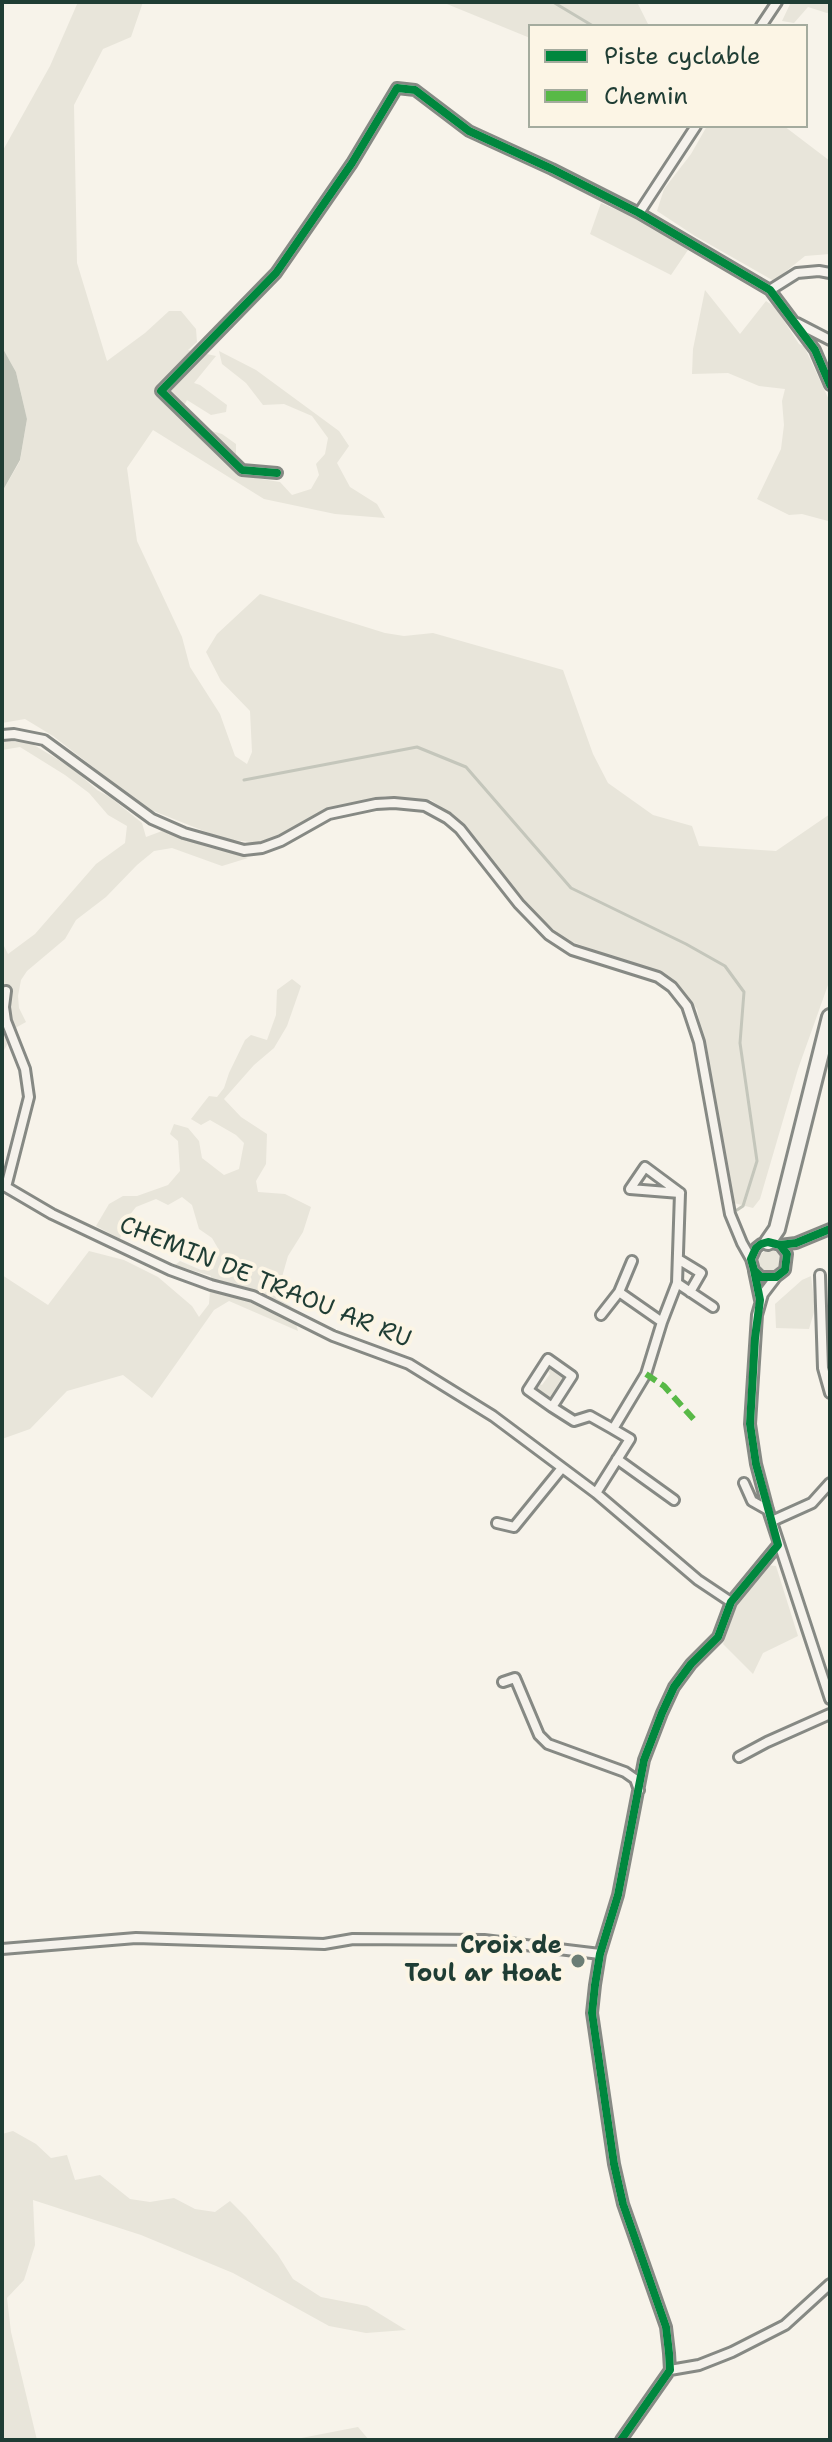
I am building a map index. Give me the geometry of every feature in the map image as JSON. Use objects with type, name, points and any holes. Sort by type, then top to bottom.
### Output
[{"type":"highway","points":[[770,1244],[777,1229],[830,1017]]},
{"type":"street","points":[[762,24],[777,2]]},
{"type":"street","points":[[277,473],[242,470],[161,391],[276,273],[352,163],[397,88],[415,90],[469,131],[639,213],[770,290],[815,350],[830,385]]},
{"type":"street","points":[[639,213],[695,128]]},
{"type":"street","points":[[770,290],[797,273],[830,273]]},
{"type":"street","points":[[796,323],[830,340]]},
{"type":"street","points":[[2,735],[14,734],[44,740],[152,819],[184,833],[244,850],[281,841],[329,814],[376,804],[425,806],[460,829],[519,904],[549,935],[579,953],[650,973],[680,994],[694,1021],[730,1214],[751,1259],[760,1300],[750,1424],[756,1464],[778,1545],[830,1699]]},
{"type":"street","points":[[4,1188],[29,1097],[25,1069],[6,1021],[6,991]]},
{"type":"street","points":[[645,1167],[680,1193],[655,1191],[630,1189],[645,1167]]},
{"type":"street","name":"CHEMIN DE TRAOU AR RU","points":[[4,1188],[65,1221],[170,1270],[253,1296],[333,1336],[409,1364],[493,1416],[596,1493],[698,1580],[731,1602]]},
{"type":"street","points":[[613,1429],[646,1374],[677,1283],[680,1193]]},
{"type":"street","points":[[738,1234],[750,1243],[770,1244],[804,1241],[830,1229]]},
{"type":"street","points":[[760,1300],[804,1241]]},
{"type":"street","points":[[751,1259],[756,1248],[770,1244],[787,1254],[787,1264]]},
{"type":"street","points":[[678,1259],[701,1273],[690,1292]]},
{"type":"street","points":[[601,1315],[619,1292],[632,1261]]},
{"type":"street","points":[[754,1270],[761,1277],[776,1277]]},
{"type":"street","points":[[820,1275],[823,1368],[830,1393]]},
{"type":"street","points":[[677,1283],[713,1307]]},
{"type":"street","points":[[619,1292],[662,1322]]},
{"type":"street","points":[[552,1407],[572,1376],[548,1359],[528,1390],[552,1407],[574,1421],[590,1416],[630,1439],[596,1493]]},
{"type":"street","points":[[617,1459],[674,1500]]},
{"type":"street","points":[[497,1523],[514,1527],[562,1468]]},
{"type":"street","points":[[744,1483],[752,1501],[768,1510]]},
{"type":"street","points":[[772,1521],[812,1503],[830,1483]]},
{"type":"street","points":[[621,2440],[670,2370],[666,2327],[623,2204],[614,2164],[592,2013],[600,1954],[618,1895],[644,1760],[674,1687],[691,1664],[718,1637],[731,1602],[778,1545]]},
{"type":"street","points":[[503,1682],[515,1678],[539,1735],[548,1744],[625,1772],[638,1784],[639,1791]]},
{"type":"street","points":[[739,1757],[830,1714]]},
{"type":"street","points":[[2,1949],[136,1938],[324,1944],[353,1939],[484,1940],[600,1954]]},
{"type":"street","points":[[670,2370],[699,2365],[785,2325],[830,2284]]},
{"type":"shaded area","points":[[78,2],[143,2],[131,37],[103,49],[74,105],[77,263],[107,361],[169,311],[181,311],[196,329],[197,342],[188,350],[216,356],[194,383],[227,405],[226,412],[211,415],[187,400],[179,415],[184,423],[222,434],[236,444],[236,475],[280,482],[292,495],[311,489],[319,475],[316,464],[325,454],[328,438],[312,416],[284,404],[263,405],[246,383],[222,364],[219,351],[256,370],[339,431],[349,446],[337,463],[350,487],[377,504],[385,518],[335,514],[264,499],[153,430],[127,468],[137,541],[182,637],[190,667],[220,714],[235,756],[247,764],[252,752],[250,711],[221,681],[206,652],[217,634],[260,594],[385,633],[404,636],[433,633],[563,670],[593,754],[608,783],[653,815],[692,826],[699,846],[776,851],[830,814],[828,985],[798,1069],[760,1199],[753,1208],[734,1203],[697,1009],[669,977],[567,940],[540,918],[496,869],[463,823],[431,800],[385,796],[322,812],[259,843],[224,839],[146,808],[53,736],[25,719],[2,723],[2,492],[20,461],[27,419],[16,372],[2,347],[2,152],[50,66]]},
{"type":"shaded area","points":[[442,2],[637,2],[648,24],[528,24],[528,37]]},
{"type":"shaded area","points":[[791,2],[830,2],[830,12],[808,7],[794,23],[782,21]]},
{"type":"shaded area","points":[[706,128],[787,128],[830,161],[830,254],[805,256],[774,281],[657,211],[664,189],[691,154]]},
{"type":"shaded area","points":[[601,203],[638,219],[688,250],[671,275],[590,234]]},
{"type":"shaded area","points":[[705,290],[740,334],[766,301],[775,307],[799,344],[804,346],[830,402],[830,524],[802,514],[789,515],[757,499],[781,449],[785,389],[759,386],[728,373],[692,374],[693,349]]},
{"type":"shaded area","points":[[2,347],[16,372],[27,419],[20,460],[2,492]]},
{"type":"shaded area","points":[[2,742],[29,742],[72,768],[142,823],[146,837],[162,831],[248,858],[222,866],[172,848],[154,851],[106,897],[76,920],[65,939],[27,971],[21,980],[18,996],[19,1008],[26,1022],[17,1027],[3,1052],[2,942],[8,954],[35,934],[96,864],[125,843],[127,826],[108,815],[89,793],[65,775],[20,747],[2,750]]},
{"type":"shaded area","points":[[292,979],[301,986],[287,1026],[274,1048],[224,1099],[241,1117],[267,1134],[266,1164],[256,1181],[258,1192],[285,1194],[311,1207],[303,1232],[288,1256],[276,1298],[291,1306],[298,1331],[229,1301],[214,1310],[152,1398],[123,1375],[67,1391],[30,1429],[2,1439],[2,1275],[48,1305],[89,1251],[124,1260],[158,1277],[192,1306],[199,1317],[209,1304],[211,1276],[175,1265],[180,1261],[201,1270],[213,1269],[219,1250],[212,1238],[199,1229],[192,1205],[182,1197],[168,1205],[156,1199],[136,1207],[125,1221],[120,1239],[96,1226],[109,1204],[123,1196],[137,1196],[168,1185],[180,1171],[178,1141],[170,1134],[174,1124],[188,1128],[199,1141],[202,1158],[224,1175],[239,1169],[244,1143],[210,1120],[201,1125],[191,1119],[209,1096],[217,1097],[224,1088],[245,1040],[251,1035],[267,1040],[276,1015],[277,990]]},
{"type":"shaded area","points":[[770,1250],[778,1253],[781,1261],[778,1269],[770,1272],[762,1269],[759,1261],[762,1253]]},
{"type":"shaded area","points":[[811,1276],[815,1309],[809,1329],[776,1328],[775,1304]]},
{"type":"shaded area","points":[[552,1367],[566,1378],[553,1399],[549,1400],[534,1387],[536,1381],[542,1385],[550,1374],[546,1368]]},
{"type":"shaded area","points":[[766,1565],[776,1566],[798,1636],[763,1653],[753,1674],[723,1644],[738,1602]]},
{"type":"shaded area","points":[[13,2131],[36,2144],[51,2158],[67,2155],[75,2180],[100,2175],[130,2199],[150,2202],[174,2198],[195,2209],[215,2212],[230,2201],[278,2255],[293,2279],[321,2297],[367,2306],[406,2330],[366,2333],[329,2326],[233,2273],[141,2235],[33,2200],[35,2245],[24,2280],[7,2298],[11,2332],[37,2440],[2,2440],[2,2134]]},
{"type":"shaded area","points":[[358,2427],[369,2440],[291,2440]]},
{"type":"waterway","points":[[553,2],[590,24]]},
{"type":"waterway","points":[[244,780],[417,747],[466,767],[571,888],[725,966],[744,992],[740,1043],[757,1161],[743,1206],[737,1210]]},
{"type":"marked path","points":[[646,1374],[664,1386],[697,1423]]},
{"type":"cycle path","points":[[277,473],[242,470],[161,391],[276,273],[352,163],[397,88],[415,90],[469,131],[639,213],[770,290],[815,350],[830,385]]},
{"type":"cycle path","points":[[780,1245],[787,1254],[785,1270],[776,1277],[761,1277],[754,1270],[751,1259],[761,1244],[796,1243],[830,1229]]},
{"type":"cycle path","points":[[621,2440],[670,2370],[666,2327],[623,2204],[614,2164],[592,2013],[595,1985],[600,1954],[618,1895],[644,1760],[662,1713],[674,1687],[691,1664],[718,1637],[731,1602],[778,1545],[756,1464],[750,1424],[760,1300],[754,1270]]},
{"type":"place","name":"Croix de Toul ar Hoat","points":[[578,1961]]}]
